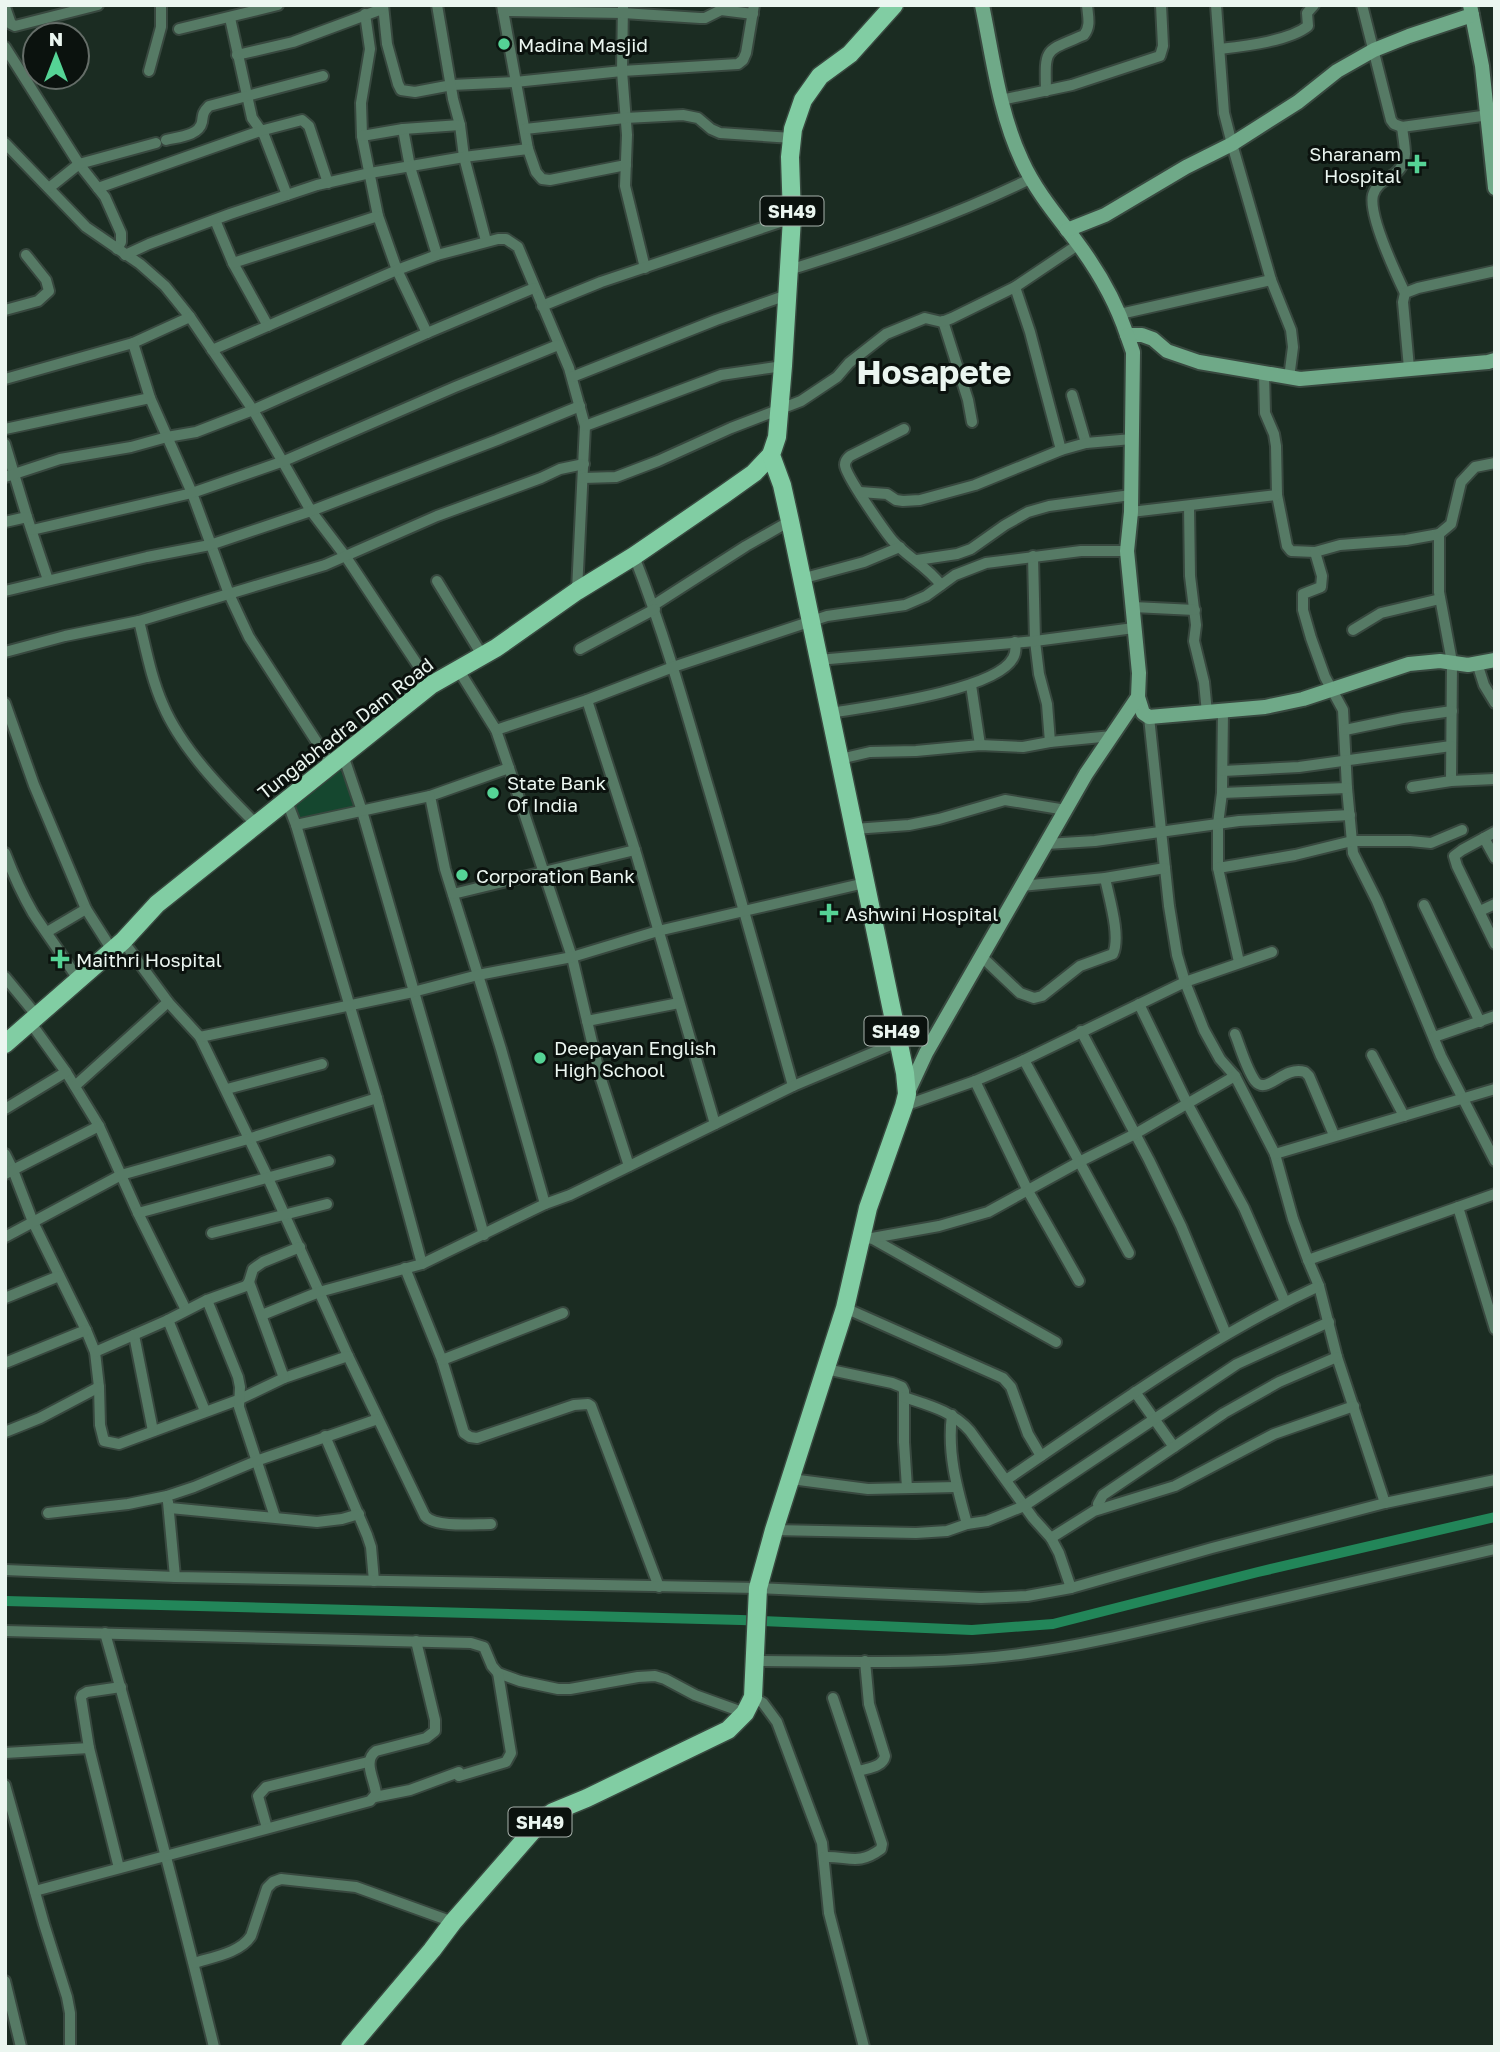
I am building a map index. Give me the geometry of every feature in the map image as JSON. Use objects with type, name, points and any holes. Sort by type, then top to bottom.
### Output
[{"type":"main road","name":"SH49","points":[[350,2047],[533,1828],[553,1812],[728,1730],[749,1705],[755,1657],[757,1592],[866,1239],[868,1208],[906,1100],[898,1042],[790,521],[782,485],[771,456],[777,436],[783,366],[792,218],[792,138],[803,100],[820,76],[850,54],[894,5]]},
{"type":"main road","name":"Tungabhadra Dam Road","points":[[5,1044],[118,946],[157,904],[431,685],[634,556],[754,473],[771,456]]},
{"type":"street","points":[[5,7],[11,24],[15,26],[98,5]]},
{"type":"street","points":[[149,71],[161,27],[160,5]]},
{"type":"street","points":[[179,29],[278,5]]},
{"type":"street","points":[[437,5],[464,157],[486,241]]},
{"type":"street","points":[[982,5],[1004,116],[1022,163],[1050,208],[1079,244],[1120,314],[1133,352],[1131,512],[1127,551],[1139,673],[1138,697],[1143,713],[1149,717],[1265,707],[1303,699],[1409,664],[1452,662],[1468,665],[1495,660]]},
{"type":"street","points":[[1046,91],[1047,54],[1084,35],[1089,22],[1087,5]]},
{"type":"street","points":[[1001,100],[1109,74],[1160,56],[1163,46],[1161,5]]},
{"type":"street","points":[[1216,5],[1224,113],[1271,280],[1291,330],[1293,347],[1289,378]]},
{"type":"street","points":[[1220,49],[1259,44],[1298,32],[1308,26],[1307,13],[1314,5]]},
{"type":"street","points":[[1362,5],[1394,124],[1402,127],[1489,115]]},
{"type":"street","points":[[237,55],[293,42],[383,7],[387,44],[401,90],[415,92],[452,85],[515,82],[622,71],[743,64],[754,10],[721,10],[705,18],[695,18],[623,9],[502,8],[515,82],[525,129],[528,149],[536,172],[542,179],[551,180],[625,165]]},
{"type":"street","points":[[1068,230],[1105,215],[1186,167],[1232,144],[1298,102],[1337,71],[1374,50],[1471,8],[1489,115],[1495,188]]},
{"type":"street","points":[[623,9],[622,71],[627,135],[625,187],[645,268]]},
{"type":"street","points":[[365,14],[370,50],[361,103],[362,136],[378,216],[397,270],[427,333]]},
{"type":"street","points":[[230,18],[252,118],[264,135],[287,195]]},
{"type":"street","points":[[5,47],[79,164],[105,197],[121,233],[121,252]]},
{"type":"street","points":[[49,188],[79,164],[197,131],[201,126],[202,113],[209,106],[323,76]]},
{"type":"street","points":[[525,129],[625,118],[691,116],[720,133],[792,138]]},
{"type":"street","points":[[98,188],[298,120],[307,122],[328,183]]},
{"type":"street","points":[[362,136],[403,129],[460,125]]},
{"type":"street","points":[[1402,127],[1405,153],[1403,163],[1398,173],[1379,185],[1373,199],[1373,209],[1389,259],[1405,293],[1403,302],[1409,368]]},
{"type":"street","points":[[403,129],[410,167],[437,255]]},
{"type":"street","points":[[5,143],[86,227],[140,264],[165,286],[190,317],[253,410],[311,511],[346,557],[431,685]]},
{"type":"street","points":[[121,252],[328,183],[464,157],[528,149]]},
{"type":"street","points":[[789,270],[875,244],[932,223],[1032,178]]},
{"type":"street","points":[[233,263],[378,216]]},
{"type":"street","points":[[542,306],[601,282],[792,218]]},
{"type":"street","points":[[215,219],[233,263],[268,326]]},
{"type":"street","points":[[212,349],[437,255],[486,241],[506,239],[518,247],[572,377],[586,426],[577,590]]},
{"type":"street","points":[[583,478],[615,477],[801,401],[837,377],[849,363],[886,334],[925,318],[943,321],[1015,287],[1079,244]]},
{"type":"street","points":[[5,310],[38,301],[48,291],[46,279],[26,255]]},
{"type":"street","points":[[1405,293],[1495,271]]},
{"type":"street","points":[[1120,314],[1271,280]]},
{"type":"street","points":[[1015,287],[1030,332],[1061,450]]},
{"type":"street","points":[[10,475],[60,459],[196,432],[253,410],[534,288]]},
{"type":"street","points":[[572,377],[787,295]]},
{"type":"street","points":[[5,379],[133,343],[190,317]]},
{"type":"street","points":[[943,321],[968,400],[972,422]]},
{"type":"street","points":[[1128,335],[1142,335],[1153,339],[1167,351],[1199,362],[1289,378],[1315,378],[1495,360]]},
{"type":"street","points":[[133,343],[150,398],[192,493],[229,594],[249,637],[337,759],[362,811],[484,1235]]},
{"type":"street","points":[[33,530],[192,493],[284,461],[558,345]]},
{"type":"street","points":[[586,426],[721,376],[783,366]]},
{"type":"street","points":[[1264,373],[1265,413],[1274,433],[1276,446],[1277,495],[1287,546],[1291,551],[1315,552],[1340,545],[1406,540],[1439,534],[1451,524],[1461,482],[1475,467],[1495,463]]},
{"type":"street","points":[[1072,396],[1086,443]]},
{"type":"street","points":[[5,429],[150,398]]},
{"type":"street","points":[[5,591],[210,545],[311,511],[580,406]]},
{"type":"street","points":[[904,429],[850,456],[845,465],[891,539],[917,560],[941,585]]},
{"type":"street","points":[[860,492],[887,494],[903,501],[920,500],[975,485],[1061,450],[1086,443],[1132,439]]},
{"type":"street","points":[[5,444],[10,475],[33,530],[48,580]]},
{"type":"street","points":[[5,652],[139,621],[346,557],[437,516],[561,469],[584,464]]},
{"type":"street","points":[[917,560],[957,554],[971,549],[1028,512],[1049,506],[1131,495]]},
{"type":"street","points":[[1131,512],[1277,495]]},
{"type":"street","points":[[1189,506],[1190,576],[1196,625],[1194,641],[1204,682],[1207,713]]},
{"type":"street","points":[[5,522],[27,517]]},
{"type":"street","points":[[580,649],[654,607],[746,546],[790,521]]},
{"type":"street","points":[[1439,534],[1440,598],[1452,662],[1451,781]]},
{"type":"street","points":[[801,579],[864,562],[900,547]]},
{"type":"street","points":[[496,730],[810,621],[827,616],[905,605],[926,596],[970,568],[986,563],[1081,551],[1127,551]]},
{"type":"street","points":[[1315,552],[1321,587],[1303,594],[1301,601],[1308,629],[1331,689],[1343,710],[1353,853],[1377,901],[1434,1037],[1495,1161]]},
{"type":"street","points":[[634,556],[673,667],[793,1086]]},
{"type":"street","points":[[1033,556],[1035,641],[1047,704],[1050,742]]},
{"type":"street","points":[[437,580],[482,655]]},
{"type":"street","points":[[1353,630],[1381,613],[1440,598]]},
{"type":"street","points":[[1133,607],[1195,610]]},
{"type":"street","points":[[139,621],[153,677],[167,714],[224,792],[256,824]]},
{"type":"street","points":[[818,660],[1035,641],[1134,628]]},
{"type":"street","points":[[830,713],[929,696],[971,685],[1011,661],[1016,648],[1015,642]]},
{"type":"street","points":[[1477,663],[1484,685],[1495,703]]},
{"type":"street","points":[[458,669],[496,730],[572,957],[600,1076],[629,1166]]},
{"type":"street","points":[[971,685],[980,745]]},
{"type":"street","points":[[906,1100],[926,1053],[1021,886],[1086,774],[1138,697]]},
{"type":"street","points":[[587,700],[635,850],[715,1124]]},
{"type":"street","points":[[5,704],[34,785],[86,909],[200,1037],[227,1089],[348,1356],[428,1519],[438,1523],[491,1524]]},
{"type":"street","points":[[1223,711],[1218,867],[1238,962]]},
{"type":"street","points":[[1345,730],[1452,711]]},
{"type":"street","points":[[1149,717],[1177,956],[1204,1030],[1220,1059],[1235,1076],[1275,1154],[1308,1260],[1320,1286],[1337,1357],[1385,1503]]},
{"type":"street","points":[[839,760],[870,752],[980,745],[1023,747],[1112,736]]},
{"type":"street","points":[[1223,771],[1290,768],[1451,746]]},
{"type":"street","points":[[296,825],[430,796],[509,768]]},
{"type":"street","points":[[1412,787],[1451,781],[1495,779]]},
{"type":"street","points":[[1222,793],[1347,788]]},
{"type":"street","points":[[430,796],[445,870],[545,1204]]},
{"type":"street","points":[[286,799],[377,1098],[422,1264]]},
{"type":"street","points":[[854,829],[909,825],[1005,800],[1066,810]]},
{"type":"street","points":[[1046,844],[1095,841],[1250,820],[1350,815]]},
{"type":"street","points":[[1218,867],[1295,855],[1352,841],[1431,843],[1462,830]]},
{"type":"street","points":[[1495,832],[1454,856],[1495,944]]},
{"type":"street","points":[[1484,838],[1495,858]]},
{"type":"street","points":[[453,894],[635,850]]},
{"type":"street","points":[[5,853],[33,911],[79,981]]},
{"type":"street","points":[[1021,886],[1105,878],[1165,868]]},
{"type":"street","points":[[982,957],[1020,993],[1034,998],[1042,996],[1080,966],[1113,954],[1115,935],[1105,878]]},
{"type":"street","points":[[200,1037],[413,992],[478,975],[572,957],[659,931],[865,883]]},
{"type":"street","points":[[1480,911],[1495,904]]},
{"type":"street","points":[[1424,905],[1480,1022]]},
{"type":"street","points":[[47,932],[86,909]]},
{"type":"street","points":[[906,1100],[975,1081],[1185,982],[1272,952]]},
{"type":"street","points":[[5,977],[99,1126],[186,1310]]},
{"type":"street","points":[[75,1086],[168,1002]]},
{"type":"street","points":[[587,1021],[679,1003]]},
{"type":"street","points":[[1139,1004],[1187,1103],[1244,1208],[1285,1302]]},
{"type":"street","points":[[1434,1037],[1495,1016]]},
{"type":"street","points":[[1080,1031],[1181,1226],[1226,1334]]},
{"type":"street","points":[[1235,1034],[1252,1074],[1261,1086],[1268,1085],[1286,1072],[1294,1070],[1305,1072],[1309,1076],[1334,1135]]},
{"type":"street","points":[[262,1315],[319,1292],[422,1264],[793,1086],[898,1042]]},
{"type":"street","points":[[1372,1055],[1404,1116]]},
{"type":"street","points":[[1024,1060],[1129,1253]]},
{"type":"street","points":[[227,1089],[322,1064]]},
{"type":"street","points":[[5,1109],[66,1072]]},
{"type":"street","points":[[866,1239],[964,1220],[988,1212],[1135,1134],[1235,1076]]},
{"type":"street","points":[[975,1081],[1028,1191],[1079,1281]]},
{"type":"street","points":[[1275,1154],[1495,1088]]},
{"type":"street","points":[[5,1237],[121,1175],[248,1139],[377,1098]]},
{"type":"street","points":[[9,1172],[99,1126]]},
{"type":"street","points":[[5,1154],[9,1172],[95,1352],[100,1425],[104,1440],[119,1444],[239,1400],[284,1378],[348,1356]]},
{"type":"street","points":[[138,1213],[329,1161]]},
{"type":"street","points":[[1308,1260],[1495,1194]]},
{"type":"street","points":[[212,1233],[327,1204]]},
{"type":"street","points":[[1458,1207],[1495,1329]]},
{"type":"street","points":[[866,1239],[1056,1342]]},
{"type":"street","points":[[284,1378],[250,1282],[253,1269],[263,1262],[300,1247]]},
{"type":"street","points":[[405,1268],[442,1360],[464,1433],[477,1438],[574,1405],[591,1406],[659,1587]]},
{"type":"street","points":[[5,1298],[59,1276]]},
{"type":"street","points":[[95,1352],[250,1282]]},
{"type":"street","points":[[1006,1480],[1226,1334],[1320,1286]]},
{"type":"street","points":[[207,1300],[238,1377],[239,1407],[275,1517]]},
{"type":"street","points":[[845,1308],[1003,1378],[1010,1387],[1028,1434],[1041,1456]]},
{"type":"street","points":[[442,1360],[564,1313]]},
{"type":"street","points":[[168,1320],[205,1411]]},
{"type":"street","points":[[774,1530],[916,1533],[947,1531],[987,1521],[1024,1506],[1237,1364],[1329,1322]]},
{"type":"street","points":[[5,1363],[86,1330]]},
{"type":"street","points":[[134,1335],[153,1431]]},
{"type":"street","points":[[1099,1509],[1099,1500],[1103,1495],[1224,1413],[1279,1382],[1337,1357]]},
{"type":"street","points":[[826,1369],[898,1385],[904,1391],[907,1488]]},
{"type":"street","points":[[5,1432],[40,1418],[99,1387]]},
{"type":"street","points":[[1135,1392],[1174,1447]]},
{"type":"street","points":[[904,1397],[935,1407],[963,1422],[1024,1506],[1051,1538],[1071,1588]]},
{"type":"street","points":[[1051,1538],[1099,1509],[1175,1486],[1274,1434],[1354,1406]]},
{"type":"street","points":[[952,1416],[949,1441],[967,1524]]},
{"type":"street","points":[[48,1513],[128,1504],[167,1496],[256,1461],[378,1419]]},
{"type":"street","points":[[325,1436],[371,1547],[374,1581]]},
{"type":"street","points":[[792,1479],[868,1489],[957,1487]]},
{"type":"street","points":[[5,1570],[175,1577],[659,1587],[981,1598],[1027,1596],[1071,1588],[1385,1503],[1495,1480]]},
{"type":"street","points":[[167,1496],[175,1577]]},
{"type":"street","points":[[170,1508],[317,1522],[359,1514]]},
{"type":"street","points":[[755,1657],[895,1662],[980,1658],[1066,1647],[1495,1549]]},
{"type":"street","points":[[5,1631],[416,1641],[478,1645],[484,1647],[498,1673],[558,1689],[655,1676],[695,1695],[749,1705],[763,1703],[777,1722],[822,1843],[829,1913],[864,2047]]},
{"type":"street","points":[[106,1633],[166,1854],[214,2047]]},
{"type":"street","points":[[375,1797],[376,1789],[369,1758],[376,1751],[426,1738],[435,1731],[435,1720],[416,1641]]},
{"type":"street","points":[[859,1771],[879,1764],[885,1756],[869,1704],[865,1661]]},
{"type":"street","points":[[35,1891],[506,1762],[511,1753],[498,1673]]},
{"type":"street","points":[[118,1868],[89,1748],[81,1698],[87,1692],[121,1687]]},
{"type":"street","points":[[824,1857],[839,1856],[856,1861],[881,1849],[859,1771],[833,1698]]},
{"type":"street","points":[[5,1753],[89,1748]]},
{"type":"street","points":[[267,1828],[258,1796],[266,1787],[369,1762]]},
{"type":"street","points":[[5,1785],[9,1808],[67,1997],[70,2047]]},
{"type":"street","points":[[194,1963],[247,1943],[267,1888],[281,1879],[356,1887],[453,1922]]},
{"type":"street","points":[[5,1981],[22,2047]]},
{"type":"green space","points":[[339,767],[357,808],[301,821],[295,806]]},
{"type":"waterway","points":[[5,1601],[741,1620],[972,1630],[1053,1624],[1258,1572],[1495,1517]]},
{"type":"place","name":"Madina Masjid","points":[[504,44]]},
{"type":"place","name":"Sharanam Hospital","points":[[1417,164]]},
{"type":"place","name":"State Bank Of India","points":[[493,793]]},
{"type":"place","name":"Corporation Bank","points":[[462,875]]},
{"type":"place","name":"Ashwini Hospital","points":[[829,913]]},
{"type":"place","name":"Maithri Hospital","points":[[60,959]]},
{"type":"place","name":"Deepayan English High School","points":[[540,1058]]},
{"type":"district","name":"Hosapete","points":[[934,371]]}]
